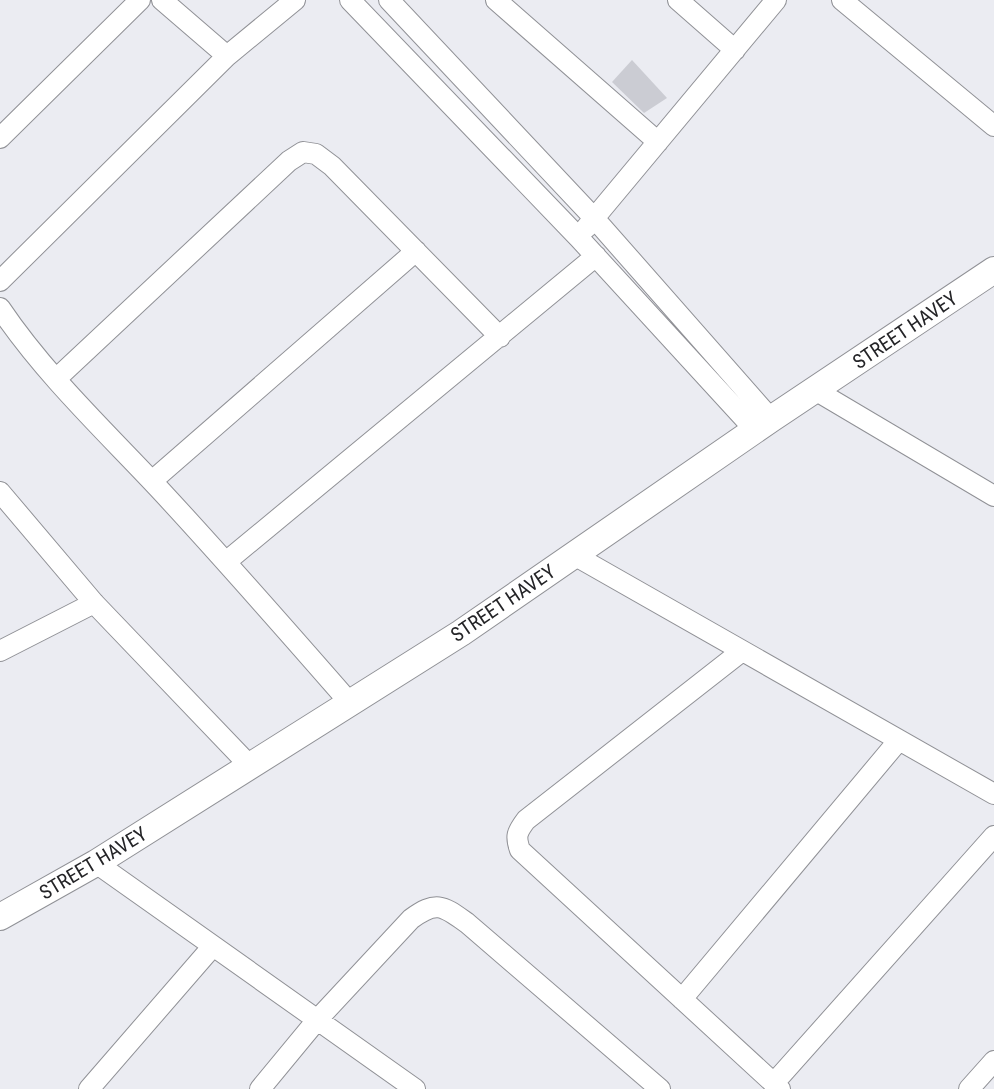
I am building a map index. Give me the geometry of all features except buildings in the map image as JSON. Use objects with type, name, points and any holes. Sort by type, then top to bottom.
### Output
[{"type":"street","points":[[0,138],[140,0]]},
{"type":"street","points":[[162,0],[227,56]]},
{"type":"street","points":[[0,281],[227,56],[295,0]]},
{"type":"street","points":[[350,0],[596,256],[763,425]]},
{"type":"street","points":[[389,0],[594,218],[763,425]]},
{"type":"street","points":[[496,0],[658,142]]},
{"type":"street","points":[[678,0],[735,50]]},
{"type":"street","points":[[578,237],[776,0]]},
{"type":"street","points":[[842,0],[994,126]]},
{"type":"street","points":[[56,379],[289,161],[303,152],[316,154],[332,166],[500,337]]},
{"type":"street","points":[[152,481],[416,251]]},
{"type":"street","points":[[227,561],[596,256]]},
{"type":"street","name":"STREET HAVEY","points":[[0,917],[96,863],[461,633],[763,425],[994,270]]},
{"type":"street","points":[[0,308],[17,333],[56,379],[227,561],[350,703]]},
{"type":"street","points":[[815,390],[994,495]]},
{"type":"street","points":[[3,502],[93,603],[250,766]]},
{"type":"street","points":[[574,555],[994,794]]},
{"type":"street","points":[[0,651],[93,603]]},
{"type":"street","points":[[742,651],[526,820],[519,829],[516,840],[520,850],[777,1086],[994,836]]},
{"type":"street","points":[[682,999],[899,740]]},
{"type":"street","points":[[96,863],[415,1089]]},
{"type":"street","points":[[260,1089],[317,1020],[411,920],[425,909],[438,907],[448,909],[467,923],[660,1089]]},
{"type":"street","points":[[89,1089],[213,946]]},
{"type":"street","points":[[969,1089],[994,1061]]}]
